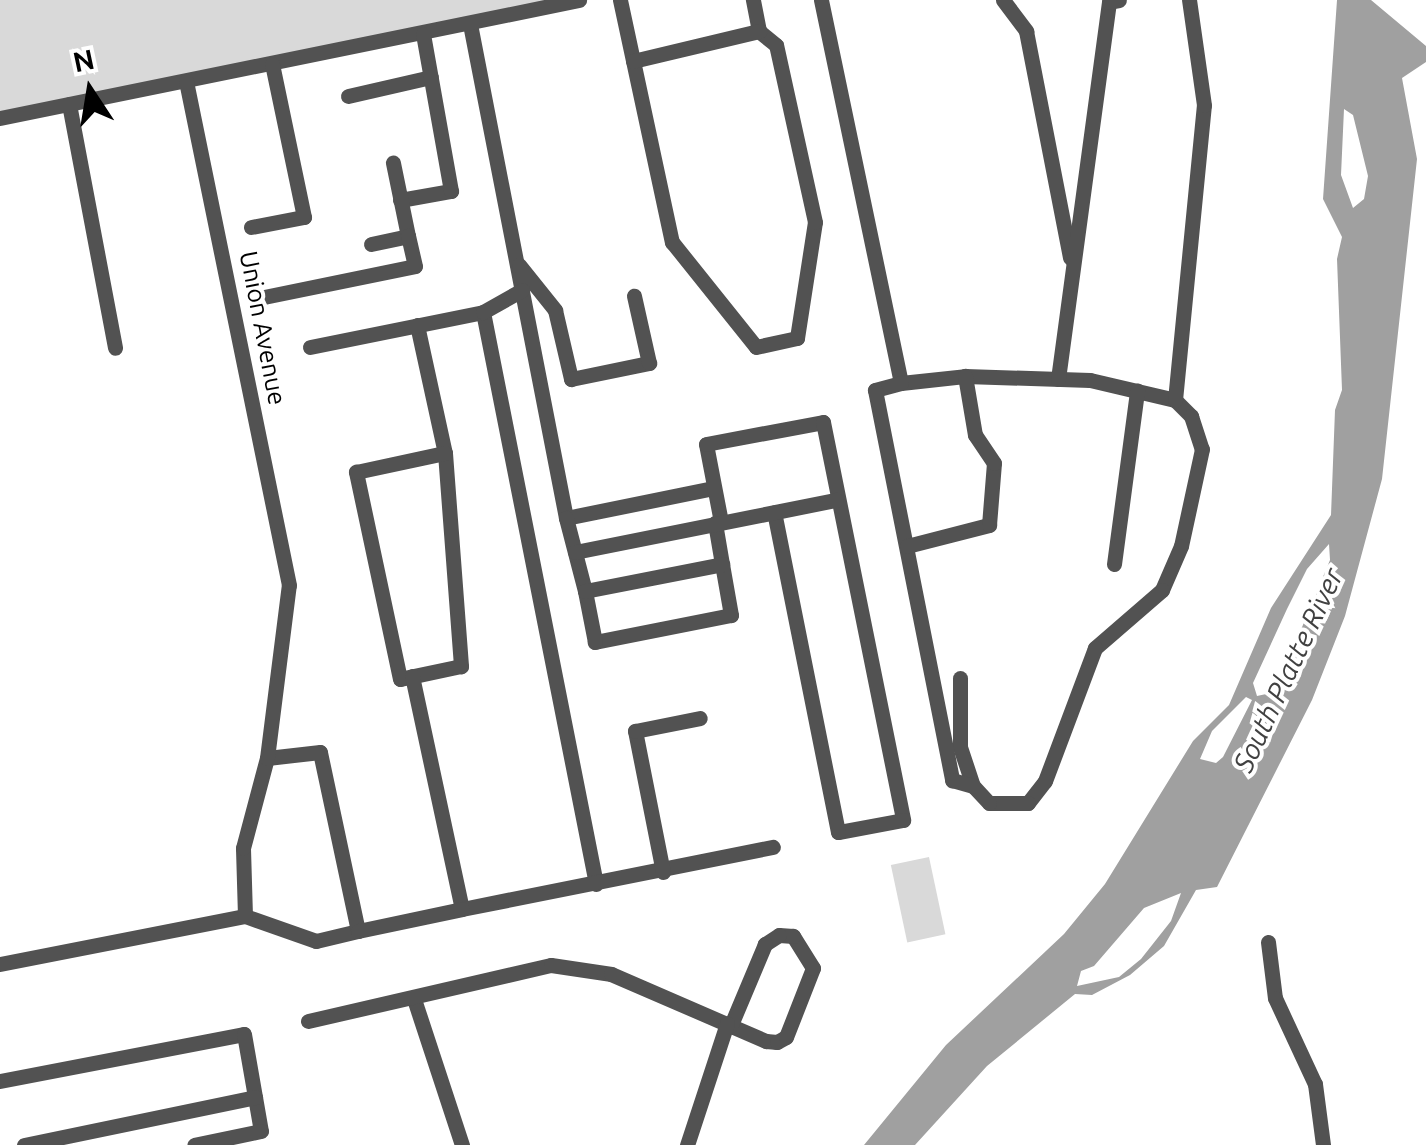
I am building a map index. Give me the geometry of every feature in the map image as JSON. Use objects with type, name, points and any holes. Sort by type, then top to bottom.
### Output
[{"type":"street","points":[[0,118],[579,0]]},
{"type":"street","points":[[620,0],[672,242],[756,347],[798,338],[815,222],[776,45],[759,30],[753,0]]},
{"type":"street","points":[[820,0],[901,383]]},
{"type":"street","points":[[1003,0],[1026,31],[1072,272]]},
{"type":"street","points":[[1058,378],[1109,2],[1120,0]]},
{"type":"street","points":[[1176,400],[1204,105],[1189,0]]},
{"type":"street","points":[[470,24],[566,518],[595,642],[731,615],[706,444],[823,422],[903,820],[838,832],[774,512]]},
{"type":"street","points":[[633,61],[759,30]]},
{"type":"street","points":[[400,200],[451,191],[423,34]]},
{"type":"street","points":[[250,227],[304,216],[272,64]]},
{"type":"street","points":[[348,96],[430,78]]},
{"type":"street","name":"Union Avenue","points":[[186,81],[289,585],[267,758],[243,848],[245,916]]},
{"type":"street","points":[[69,104],[115,348]]},
{"type":"street","points":[[259,298],[415,266],[393,163]]},
{"type":"street","points":[[371,244],[408,236]]},
{"type":"street","points":[[516,262],[556,310],[571,378],[649,363],[634,296]]},
{"type":"street","points":[[310,347],[484,312],[522,290]]},
{"type":"street","points":[[484,312],[596,884]]},
{"type":"street","points":[[417,325],[445,453],[461,666],[400,678],[356,472],[445,453]]},
{"type":"street","points":[[907,546],[989,524],[994,464],[975,435],[965,376]]},
{"type":"street","points":[[960,678],[960,747],[974,786],[989,802],[1028,803],[1045,780],[1095,648],[1162,590],[1181,546],[1202,449],[1191,416],[1176,400],[1058,378],[965,376],[875,390],[952,780],[974,786]]},
{"type":"street","points":[[1114,564],[1137,391]]},
{"type":"street","points":[[566,518],[714,488]]},
{"type":"street","points":[[574,552],[836,500]]},
{"type":"street","points":[[585,591],[722,564]]},
{"type":"street","points":[[412,676],[462,909]]},
{"type":"street","points":[[663,872],[635,731],[700,718]]},
{"type":"street","points":[[267,758],[320,752],[358,931]]},
{"type":"street","points":[[0,964],[245,916],[316,941],[773,847]]},
{"type":"street","points":[[308,1021],[550,965],[611,974],[729,1024],[766,1041],[786,1037],[813,968],[793,936],[778,934],[765,944],[729,1024],[687,1145]]},
{"type":"street","points":[[1268,942],[1275,998],[1315,1084],[1323,1145]]},
{"type":"street","points":[[414,999],[462,1145]]},
{"type":"street","points":[[0,1081],[244,1034],[261,1130],[194,1145]]},
{"type":"street","points":[[24,1145],[255,1097]]},
{"type":"shaded area","points":[[0,0],[579,0],[0,117]]},
{"type":"shaded area","points":[[929,857],[945,934],[907,942],[891,865]]},
{"type":"water","name":"South Platte River","points":[[1337,0],[1371,0],[1426,46],[1426,62],[1402,78],[1417,159],[1382,479],[1345,616],[1312,700],[1217,887],[1196,890],[1164,946],[1130,975],[1092,995],[1075,994],[987,1066],[915,1145],[864,1145],[946,1045],[1064,934],[1105,884],[1193,741],[1229,705],[1271,608],[1331,515],[1335,410],[1342,390],[1337,259],[1342,237],[1323,199]],"holes":[[[1344,109],[1353,115],[1368,176],[1364,199],[1353,208],[1341,175]],[[1329,544],[1330,560],[1275,692],[1257,696],[1253,683],[1307,569]],[[1246,697],[1252,700],[1223,757],[1216,763],[1200,759],[1212,731]],[[1181,893],[1171,921],[1141,959],[1119,977],[1077,986],[1081,971],[1094,966],[1144,908]]]}]
